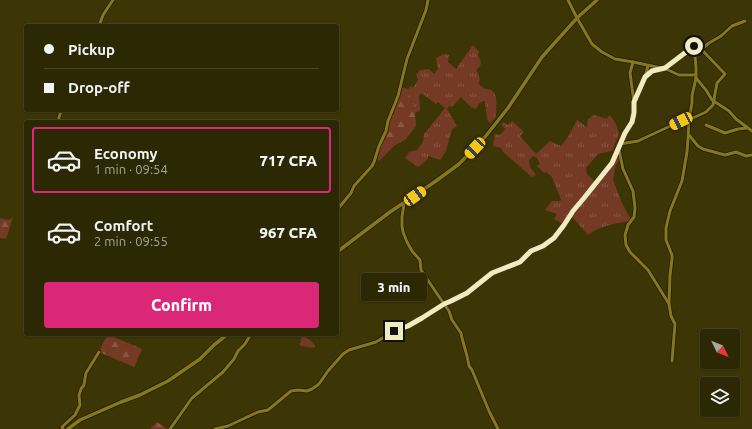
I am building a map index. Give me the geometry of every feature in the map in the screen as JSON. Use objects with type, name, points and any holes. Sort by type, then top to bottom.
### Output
[{"type":"street","points":[[100,24],[103,15],[114,0]]},
{"type":"street","points":[[339,208],[351,193],[354,186],[374,162],[386,131],[411,48],[426,10],[428,0]]},
{"type":"street","points":[[568,0],[592,44],[602,52],[615,59],[664,69],[679,75],[696,76],[714,102],[727,110],[752,131]]},
{"type":"street","points":[[339,250],[390,212],[404,204],[459,164],[488,134],[508,108],[542,57],[577,18],[597,0]]},
{"type":"street","points":[[695,56],[703,51],[704,47],[721,36],[732,26],[745,21]]},
{"type":"street","points":[[645,77],[652,71],[664,69],[694,46],[696,76],[692,96],[682,181],[670,211],[666,228],[666,240],[672,255],[669,304],[671,316],[675,324],[672,361]]},
{"type":"street","points":[[620,144],[638,142],[681,121],[706,112],[713,105],[717,83],[725,74],[703,51]]},
{"type":"street","points":[[215,429],[228,426],[258,412],[268,410],[292,391],[307,391],[312,389],[319,384],[328,371],[348,350],[376,342],[394,331],[408,326],[427,316],[444,304],[467,293],[492,273],[520,262],[531,251],[543,246],[554,238],[573,211],[609,168],[633,118],[634,102],[630,73],[633,62]]},
{"type":"street","points":[[634,102],[648,66]]},
{"type":"street","points":[[706,126],[724,133],[747,128]]},
{"type":"street","points":[[688,132],[689,136],[700,148],[725,155],[736,152],[746,156],[752,155]]},
{"type":"street","points":[[619,149],[623,169],[633,190],[636,208],[634,217],[628,225],[625,235],[626,245],[630,252],[648,270],[669,304]]},
{"type":"street","points":[[404,204],[402,226],[407,242],[412,251],[420,260],[421,270],[449,311],[452,320],[461,332],[463,345],[468,356],[469,366],[498,429]]},
{"type":"street","points":[[68,429],[80,420],[140,395],[168,381],[200,359],[225,336]]},
{"type":"street","points":[[170,429],[192,398],[223,372],[250,336]]},
{"type":"street","points":[[63,429],[62,427],[75,415],[80,405],[79,395],[84,385],[86,373],[99,352]]},
{"type":"green space","points":[[473,45],[479,52],[478,55],[481,62],[480,67],[476,70],[480,80],[479,84],[485,89],[490,89],[493,91],[496,98],[496,117],[490,123],[487,119],[484,101],[479,103],[476,109],[471,107],[461,97],[452,107],[449,106],[447,109],[457,126],[452,129],[446,151],[440,160],[428,156],[428,159],[418,167],[405,158],[409,152],[417,150],[423,142],[424,134],[445,108],[438,102],[436,104],[421,93],[419,96],[420,111],[415,113],[408,89],[411,86],[413,88],[418,80],[416,75],[420,70],[429,69],[434,74],[438,69],[436,58],[444,54],[449,55],[448,62],[456,69]]},
{"type":"green space","points":[[400,87],[408,89],[415,112],[416,126],[406,139],[394,146],[379,161],[375,158]]},
{"type":"green space","points":[[594,115],[607,119],[609,115],[617,126],[619,134],[612,151],[598,154],[586,168],[587,174],[595,182],[610,164],[614,156],[620,157],[620,160],[616,164],[613,180],[622,203],[631,220],[602,227],[588,235],[572,217],[565,225],[554,219],[557,214],[545,210],[552,201],[561,200],[552,177],[546,172],[544,173],[537,166],[540,164],[537,158],[533,156],[529,160],[530,167],[536,175],[532,177],[503,152],[501,148],[493,146],[495,134],[500,135],[505,129],[501,124],[503,122],[508,125],[512,121],[524,132],[520,136],[536,154],[550,141],[561,146],[568,137],[577,120],[587,127],[588,119]]},
{"type":"green space","points":[[13,217],[6,239],[0,238],[0,218],[9,220]]},
{"type":"green space","points":[[108,336],[111,336],[142,349],[134,367],[99,352]]},
{"type":"green space","points":[[302,336],[304,336],[315,346],[314,348],[301,346],[299,344],[301,342]]},
{"type":"green space","points":[[157,422],[167,429],[150,429]]},
{"type":"route","points":[[394,331],[408,326],[427,316],[435,309],[467,293],[492,273],[520,262],[531,251],[543,246],[554,238],[568,217],[609,168],[616,157],[625,133],[632,122],[634,102],[645,77],[652,71],[665,68],[694,46]]}]
